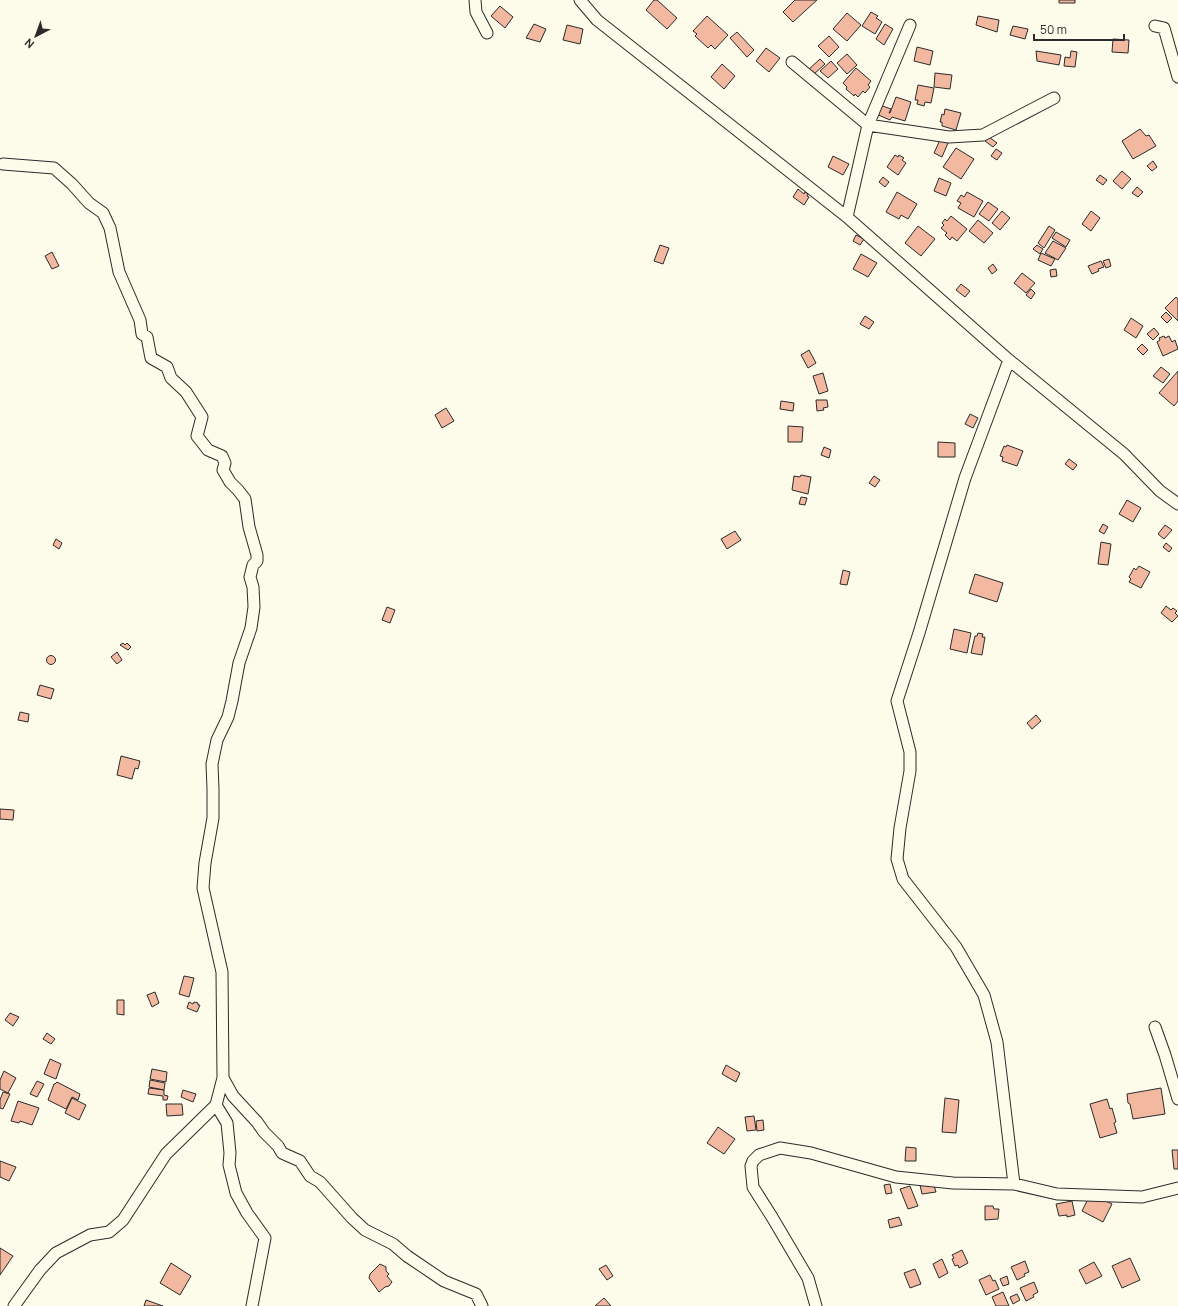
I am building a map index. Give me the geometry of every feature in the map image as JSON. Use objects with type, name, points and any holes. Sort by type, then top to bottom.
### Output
[{"type":"street","points":[[475,0],[476,12],[487,33]]},
{"type":"street","points":[[580,0],[597,20],[847,216],[1009,360],[1124,454],[1160,491],[1178,504]]},
{"type":"street","points":[[847,216],[868,125],[910,25]]},
{"type":"street","points":[[1154,26],[1164,28],[1178,78]]},
{"type":"street","points":[[792,62],[868,125],[949,137],[983,135],[1054,98]]},
{"type":"street","points":[[3,164],[54,168],[72,184],[89,203],[103,213],[110,228],[119,272],[140,320],[142,334],[147,337],[151,358],[167,368],[171,378],[186,392],[202,417],[197,436],[208,450],[222,456],[225,463],[223,470],[230,482],[245,499],[249,527],[257,555],[257,561],[253,565],[250,577],[254,608],[251,628],[239,662],[228,717],[217,740],[212,764],[214,788],[212,818],[205,863],[203,888],[222,972],[222,1078],[216,1105],[166,1154],[123,1220],[109,1232],[90,1235],[56,1253],[40,1270],[14,1306]]},
{"type":"street","points":[[1009,360],[965,478],[919,634],[897,701],[910,752],[910,771],[900,828],[897,859],[904,880],[956,947],[984,995],[997,1042],[1014,1184]]},
{"type":"street","points":[[1155,1027],[1178,1100]]},
{"type":"street","points":[[222,1078],[233,1096],[278,1146],[282,1153],[300,1161],[310,1176],[320,1182],[347,1213],[365,1230],[393,1244],[407,1256],[444,1281],[476,1294],[482,1306]]},
{"type":"street","points":[[216,1105],[227,1123],[230,1153],[228,1165],[236,1193],[247,1213],[266,1238],[252,1306]]},
{"type":"street","points":[[816,1306],[808,1278],[753,1187],[751,1166],[753,1161],[759,1155],[780,1148],[811,1153],[896,1177],[953,1183],[1014,1184],[1057,1194],[1142,1196],[1178,1188]]},
{"type":"building","points":[[654,0],[657,0],[677,18],[667,29],[646,10]]},
{"type":"building","points":[[795,0],[817,0],[793,22],[783,12]]},
{"type":"building","points":[[1059,0],[1075,0],[1075,3],[1059,3]]},
{"type":"building","points":[[500,6],[513,17],[505,28],[491,16]]},
{"type":"building","points":[[871,12],[878,16],[876,18],[882,22],[875,34],[862,26]]},
{"type":"building","points":[[847,13],[861,25],[847,41],[833,29]]},
{"type":"building","points":[[707,16],[728,35],[715,49],[711,45],[708,48],[695,36],[697,34],[693,31]]},
{"type":"building","points":[[978,16],[999,20],[997,32],[976,25]]},
{"type":"building","points":[[534,24],[546,29],[540,42],[526,38]]},
{"type":"building","points":[[885,24],[893,29],[884,45],[876,39]]},
{"type":"building","points":[[567,25],[583,29],[580,44],[563,40]]},
{"type":"building","points":[[1013,26],[1028,29],[1025,39],[1010,35]]},
{"type":"building","points":[[737,32],[754,50],[747,57],[730,38]]},
{"type":"building","points":[[829,36],[839,47],[829,57],[818,46]]},
{"type":"building","points":[[1113,39],[1129,40],[1128,53],[1112,52]]},
{"type":"building","points":[[917,47],[933,51],[930,65],[914,61]]},
{"type":"building","points":[[766,48],[780,58],[769,72],[756,61]]},
{"type":"building","points":[[1036,51],[1061,55],[1059,65],[1037,61]]},
{"type":"building","points":[[1071,51],[1077,52],[1075,67],[1064,66],[1065,57],[1070,58]]},
{"type":"building","points":[[847,54],[857,65],[847,74],[837,63]]},
{"type":"building","points":[[820,59],[825,64],[813,75],[808,70]]},
{"type":"building","points":[[831,61],[838,69],[828,78],[820,71]]},
{"type":"building","points":[[722,64],[735,76],[724,89],[711,77]]},
{"type":"building","points":[[856,68],[871,81],[868,85],[870,87],[865,93],[863,91],[858,97],[855,94],[854,96],[846,89],[847,87],[843,83]]},
{"type":"building","points":[[935,73],[952,75],[950,89],[934,87]]},
{"type":"building","points":[[918,85],[934,88],[931,103],[925,102],[924,106],[917,104],[918,100],[915,100]]},
{"type":"building","points":[[896,97],[911,102],[905,121],[892,117],[890,120],[876,114],[880,105],[891,109],[890,113]]},
{"type":"building","points":[[945,109],[961,113],[956,130],[942,126],[942,122],[940,122],[942,114],[944,115]]},
{"type":"building","points":[[1140,129],[1146,136],[1149,135],[1156,146],[1133,159],[1122,141]]},
{"type":"building","points":[[989,137],[997,143],[993,147],[985,141]]},
{"type":"building","points":[[940,140],[948,143],[942,157],[934,153]]},
{"type":"building","points":[[956,148],[974,159],[961,179],[943,167]]},
{"type":"building","points":[[996,149],[1002,153],[997,160],[991,156]]},
{"type":"building","points":[[895,155],[898,157],[899,155],[904,158],[902,160],[906,163],[898,175],[887,167]]},
{"type":"building","points":[[833,156],[849,164],[843,175],[828,167]]},
{"type":"building","points":[[1153,161],[1157,167],[1152,171],[1147,166]]},
{"type":"building","points":[[1122,171],[1131,179],[1122,189],[1113,181]]},
{"type":"building","points":[[1100,175],[1107,180],[1103,185],[1096,180]]},
{"type":"building","points":[[883,177],[889,182],[885,187],[879,182]]},
{"type":"building","points":[[939,178],[951,183],[946,196],[934,191]]},
{"type":"building","points":[[1137,187],[1143,192],[1138,197],[1132,193]]},
{"type":"building","points":[[798,189],[804,194],[805,192],[808,194],[807,196],[809,197],[804,205],[793,197]]},
{"type":"building","points":[[897,192],[917,204],[908,219],[901,215],[899,219],[886,212]]},
{"type":"building","points":[[967,192],[983,201],[974,217],[958,208],[961,203],[957,201],[961,195],[964,197]]},
{"type":"building","points":[[988,202],[998,209],[989,221],[979,214]]},
{"type":"building","points":[[1002,211],[1010,218],[1000,230],[992,223]]},
{"type":"building","points":[[1091,211],[1100,218],[1091,231],[1082,224]]},
{"type":"building","points":[[951,216],[967,229],[957,241],[952,237],[950,240],[945,235],[947,233],[941,228],[944,225],[942,223],[945,219],[947,221]]},
{"type":"building","points":[[978,220],[993,233],[984,243],[969,231]]},
{"type":"building","points":[[918,226],[935,239],[921,256],[905,243]]},
{"type":"building","points":[[1049,226],[1055,230],[1044,248],[1038,243]]},
{"type":"building","points":[[1056,232],[1070,240],[1066,247],[1052,238]]},
{"type":"building","points":[[856,235],[864,239],[860,245],[853,241]]},
{"type":"building","points":[[1053,241],[1066,248],[1058,260],[1045,253]]},
{"type":"building","points":[[660,245],[669,248],[663,264],[654,261]]},
{"type":"building","points":[[1037,245],[1043,249],[1040,254],[1033,249]]},
{"type":"building","points":[[52,252],[59,266],[52,269],[45,256]]},
{"type":"building","points":[[1041,253],[1055,259],[1051,266],[1038,260]]},
{"type":"building","points":[[861,254],[877,263],[868,277],[853,269]]},
{"type":"building","points":[[1109,259],[1111,266],[1106,268],[1103,261]]},
{"type":"building","points":[[1101,261],[1104,267],[1098,269],[1099,271],[1092,274],[1088,266]]},
{"type":"building","points":[[993,264],[997,270],[992,274],[988,268]]},
{"type":"building","points":[[1056,269],[1057,276],[1051,277],[1050,270]]},
{"type":"building","points":[[1022,273],[1035,283],[1026,293],[1014,283]]},
{"type":"building","points":[[961,284],[970,291],[965,297],[956,290]]},
{"type":"building","points":[[1031,289],[1035,293],[1031,299],[1026,295]]},
{"type":"building","points":[[1176,297],[1178,299],[1178,321],[1165,308]]},
{"type":"building","points":[[1166,312],[1172,318],[1167,323],[1161,317]]},
{"type":"building","points":[[865,316],[874,322],[869,329],[860,324]]},
{"type":"building","points":[[1131,318],[1143,326],[1136,338],[1124,330]]},
{"type":"building","points":[[1154,328],[1159,334],[1153,340],[1147,334]]},
{"type":"building","points":[[1164,336],[1165,338],[1169,336],[1172,342],[1175,340],[1178,349],[1163,356],[1157,342],[1160,340],[1159,338]]},
{"type":"building","points":[[1142,344],[1148,350],[1143,355],[1137,349]]},
{"type":"building","points":[[809,350],[816,363],[808,368],[801,355]]},
{"type":"building","points":[[1161,367],[1170,374],[1163,383],[1153,376]]},
{"type":"building","points":[[1178,371],[1178,401],[1174,406],[1159,393]]},
{"type":"building","points":[[823,373],[828,391],[819,394],[813,376]]},
{"type":"building","points":[[816,400],[827,400],[828,407],[823,408],[824,410],[817,411]]},
{"type":"building","points":[[781,401],[794,403],[793,411],[780,409]]},
{"type":"building","points":[[446,408],[454,421],[442,428],[435,415]]},
{"type":"building","points":[[970,414],[978,418],[973,428],[965,424]]},
{"type":"building","points":[[788,426],[803,427],[802,442],[788,442]]},
{"type":"building","points":[[938,442],[955,443],[955,457],[938,457]]},
{"type":"building","points":[[1007,445],[1023,451],[1017,466],[1002,461],[1003,457],[1000,456],[1004,446],[1006,447]]},
{"type":"building","points":[[824,447],[831,450],[829,458],[821,455]]},
{"type":"building","points":[[1069,459],[1077,465],[1073,470],[1065,464]]},
{"type":"building","points":[[801,475],[811,477],[808,494],[792,490],[794,476],[800,477]]},
{"type":"building","points":[[874,476],[880,480],[875,487],[869,483]]},
{"type":"building","points":[[801,497],[807,498],[805,505],[799,504]]},
{"type":"building","points":[[1127,500],[1141,508],[1133,522],[1119,514]]},
{"type":"building","points":[[1103,524],[1108,527],[1104,534],[1099,531]]},
{"type":"building","points":[[1165,525],[1172,530],[1164,539],[1158,534]]},
{"type":"building","points":[[735,531],[741,540],[727,549],[721,539]]},
{"type":"building","points":[[56,539],[62,543],[59,549],[53,545]]},
{"type":"building","points":[[1101,542],[1111,544],[1108,565],[1098,564]]},
{"type":"building","points":[[1166,543],[1172,548],[1169,552],[1163,547]]},
{"type":"building","points":[[1139,566],[1150,572],[1141,588],[1129,582],[1131,579],[1129,577],[1134,568],[1136,570]]},
{"type":"building","points":[[843,570],[850,572],[847,585],[840,584]]},
{"type":"building","points":[[975,574],[1003,583],[997,602],[969,593]]},
{"type":"building","points":[[1166,606],[1171,610],[1173,608],[1177,611],[1175,613],[1178,616],[1172,622],[1161,613]]},
{"type":"building","points":[[387,607],[395,610],[390,623],[382,620]]},
{"type":"building","points":[[954,629],[971,633],[967,653],[950,649]]},
{"type":"building","points":[[978,633],[983,634],[982,637],[985,637],[982,655],[971,653],[975,636],[977,636]]},
{"type":"building","points":[[123,643],[125,645],[127,643],[131,647],[128,650],[120,645]]},
{"type":"building","points":[[117,652],[122,660],[117,664],[111,657]]},
{"type":"building","points":[[51,655],[56,660],[51,665],[46,660]]},
{"type":"building","points":[[40,685],[54,689],[51,699],[37,695]]},
{"type":"building","points":[[20,712],[29,714],[28,722],[18,720]]},
{"type":"building","points":[[1036,715],[1041,721],[1032,729],[1027,723]]},
{"type":"building","points":[[121,756],[140,761],[138,769],[135,768],[132,779],[117,775]]},
{"type":"building","points":[[0,809],[14,810],[13,820],[0,819]]},
{"type":"building","points":[[184,976],[194,978],[189,997],[179,994]]},
{"type":"building","points":[[155,992],[159,1003],[152,1007],[147,995]]},
{"type":"building","points":[[117,1000],[124,1000],[124,1015],[117,1014]]},
{"type":"building","points":[[189,1002],[193,1004],[194,1002],[198,1003],[198,1005],[200,1005],[197,1012],[187,1008]]},
{"type":"building","points":[[10,1013],[19,1017],[13,1026],[5,1020]]},
{"type":"building","points":[[47,1033],[55,1039],[51,1044],[43,1039]]},
{"type":"building","points":[[50,1059],[61,1064],[56,1079],[44,1074]]},
{"type":"building","points":[[726,1065],[740,1073],[736,1082],[722,1074]]},
{"type":"building","points":[[152,1069],[167,1072],[166,1082],[150,1079]]},
{"type":"building","points":[[4,1071],[16,1078],[8,1093],[0,1089],[0,1080]]},
{"type":"building","points":[[150,1080],[165,1083],[164,1090],[149,1087]]},
{"type":"building","points":[[37,1081],[44,1084],[37,1097],[30,1094]]},
{"type":"building","points":[[57,1082],[80,1094],[78,1100],[72,1097],[66,1109],[48,1100],[54,1084]]},
{"type":"building","points":[[149,1088],[164,1090],[164,1095],[168,1096],[167,1100],[163,1100],[163,1096],[148,1094]]},
{"type":"building","points":[[1161,1088],[1165,1114],[1133,1119],[1127,1094]]},
{"type":"building","points":[[183,1090],[196,1094],[193,1102],[181,1097]]},
{"type":"building","points":[[3,1092],[10,1094],[3,1109],[0,1108],[0,1100]]},
{"type":"building","points":[[72,1098],[86,1105],[79,1120],[65,1113]]},
{"type":"building","points":[[945,1098],[959,1100],[956,1133],[942,1132]]},
{"type":"building","points":[[1107,1099],[1110,1109],[1112,1108],[1117,1133],[1100,1138],[1090,1104]]},
{"type":"building","points":[[18,1101],[39,1108],[32,1125],[20,1121],[19,1123],[11,1121]]},
{"type":"building","points":[[166,1104],[182,1104],[183,1115],[167,1116]]},
{"type":"building","points":[[754,1116],[756,1130],[747,1131],[745,1117]]},
{"type":"building","points":[[763,1120],[764,1130],[757,1131],[756,1121]]},
{"type":"building","points":[[718,1127],[735,1139],[724,1154],[707,1143]]},
{"type":"building","points":[[906,1147],[916,1148],[916,1161],[905,1161]]},
{"type":"building","points":[[1172,1150],[1178,1150],[1178,1169],[1174,1169]]},
{"type":"building","points":[[0,1161],[16,1167],[9,1181],[0,1177]]},
{"type":"building","points":[[933,1182],[936,1192],[922,1194],[920,1185]]},
{"type":"building","points":[[890,1184],[892,1193],[886,1194],[884,1185]]},
{"type":"building","points":[[910,1186],[918,1206],[908,1209],[900,1189]]},
{"type":"building","points":[[1096,1196],[1112,1204],[1103,1222],[1082,1211],[1089,1197]]},
{"type":"building","points":[[1072,1201],[1075,1215],[1067,1217],[1067,1215],[1059,1216],[1056,1204]]},
{"type":"building","points":[[985,1206],[993,1206],[994,1209],[999,1209],[998,1219],[985,1220]]},
{"type":"building","points":[[899,1217],[902,1225],[890,1228],[888,1220]]},
{"type":"building","points":[[0,1248],[13,1256],[0,1275]]},
{"type":"building","points":[[962,1250],[968,1263],[959,1268],[958,1265],[955,1266],[952,1255]]},
{"type":"building","points":[[1130,1258],[1140,1280],[1122,1288],[1112,1266]]},
{"type":"building","points":[[942,1259],[948,1273],[939,1278],[933,1264]]},
{"type":"building","points":[[1025,1261],[1029,1272],[1017,1280],[1011,1267]]},
{"type":"building","points":[[1094,1262],[1102,1276],[1086,1284],[1079,1270]]},
{"type":"building","points":[[171,1263],[191,1276],[180,1295],[160,1283]]},
{"type":"building","points":[[380,1264],[386,1267],[386,1271],[389,1274],[387,1276],[392,1282],[389,1286],[385,1287],[379,1292],[369,1278],[370,1274]]},
{"type":"building","points":[[606,1265],[613,1276],[607,1280],[599,1269]]},
{"type":"building","points":[[915,1269],[921,1284],[910,1288],[904,1273]]},
{"type":"building","points":[[990,1275],[993,1281],[995,1280],[999,1289],[986,1295],[979,1280]]},
{"type":"building","points":[[1007,1276],[1009,1284],[1003,1286],[1000,1279]]},
{"type":"building","points":[[1034,1282],[1038,1292],[1033,1295],[1034,1297],[1026,1301],[1020,1288]]},
{"type":"building","points":[[1003,1292],[1009,1306],[996,1306],[992,1297]]},
{"type":"building","points":[[1017,1294],[1020,1300],[1013,1304],[1010,1297]]},
{"type":"building","points":[[604,1298],[611,1306],[595,1306]]},
{"type":"building","points":[[146,1300],[163,1306],[144,1306]]}]
